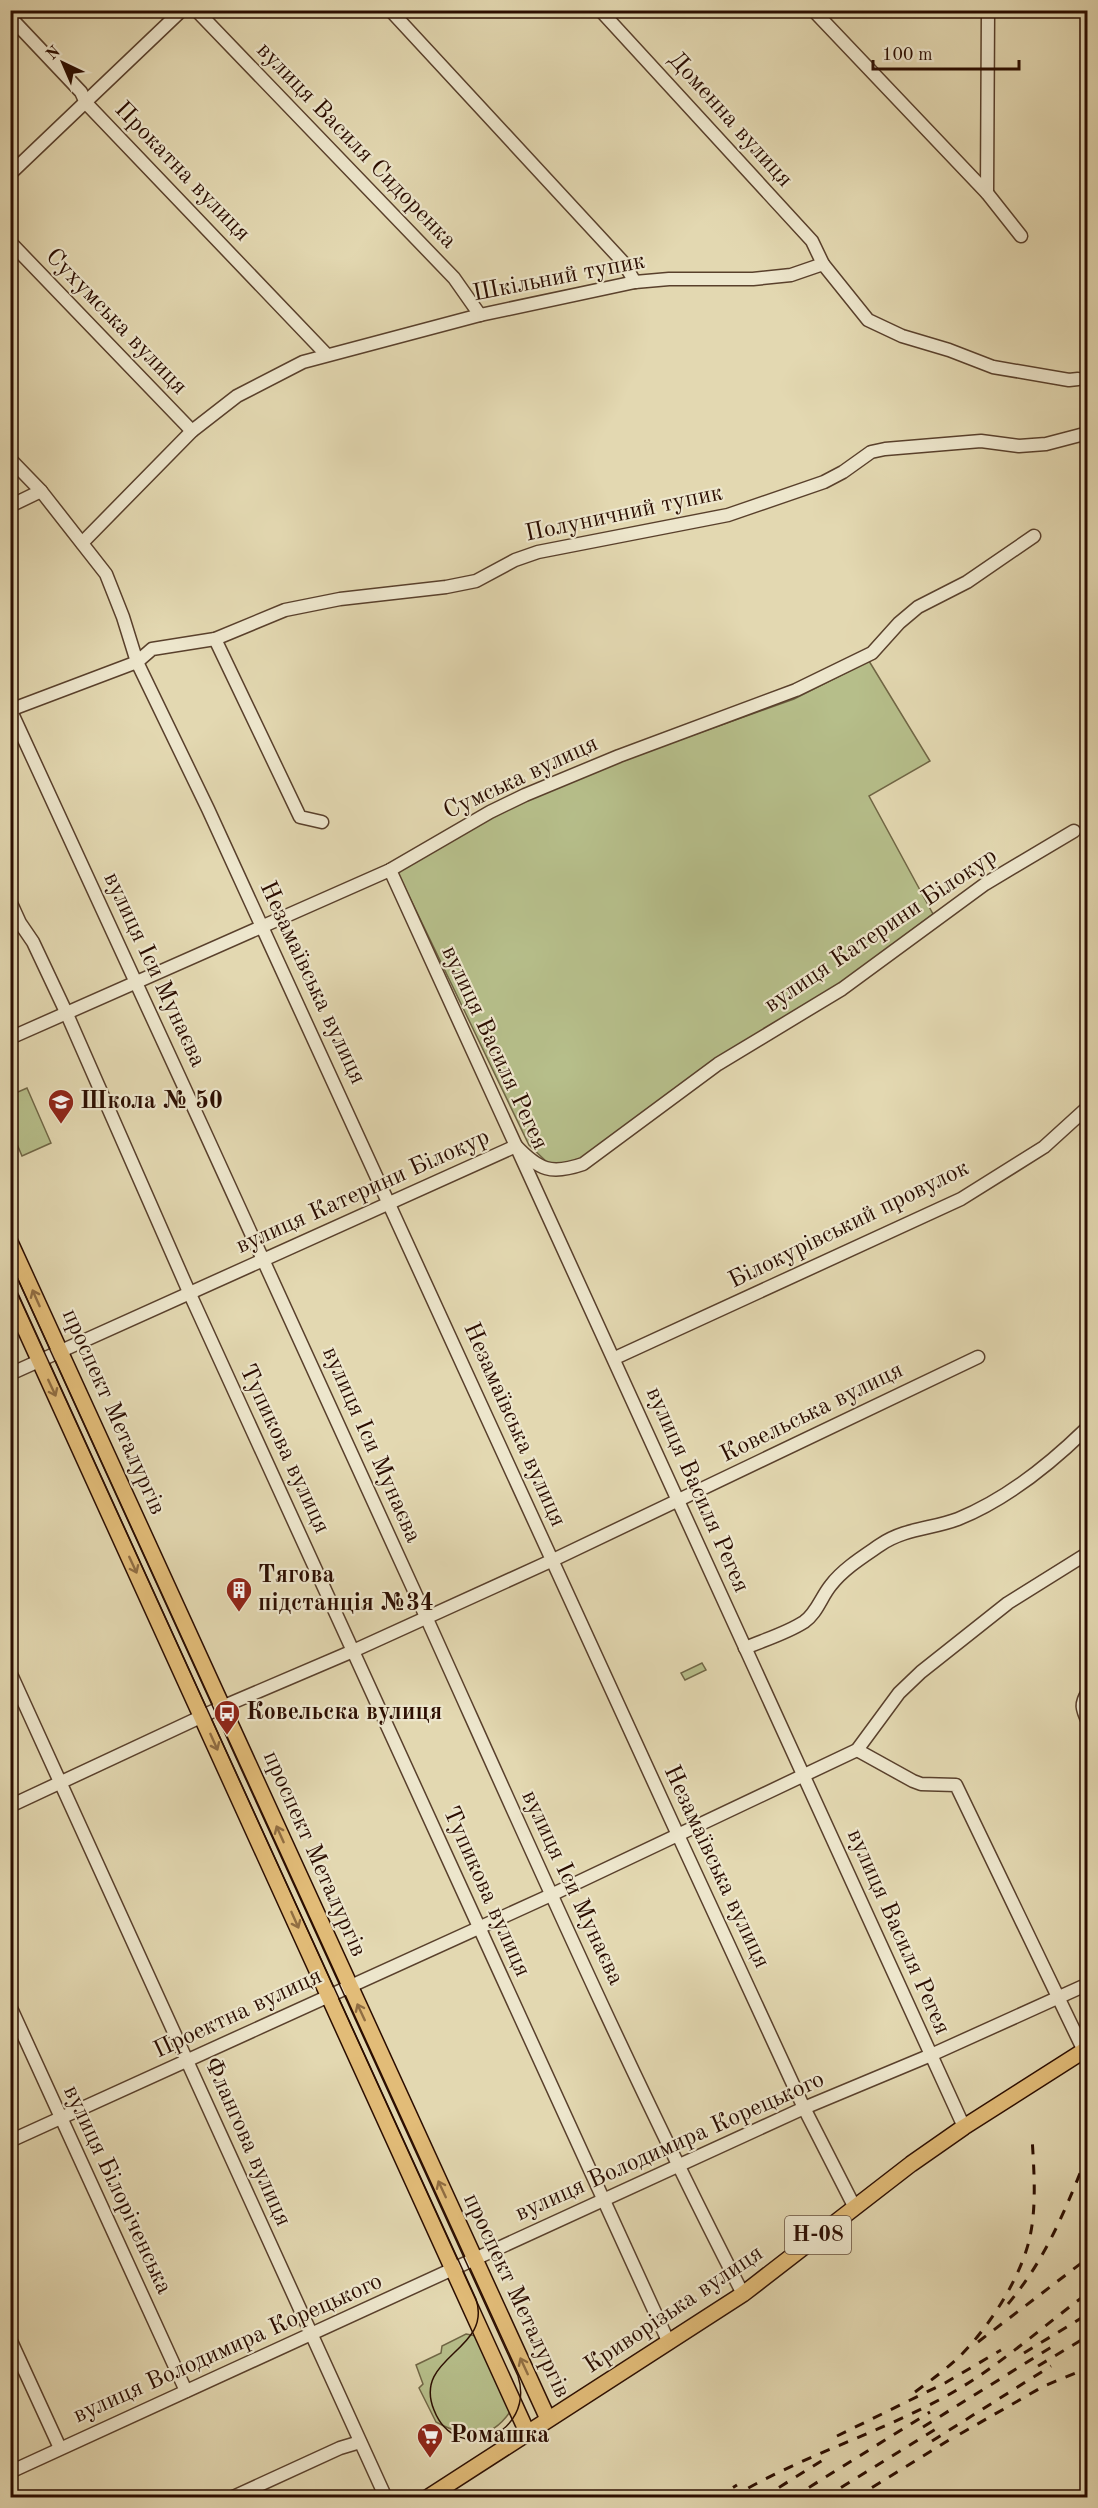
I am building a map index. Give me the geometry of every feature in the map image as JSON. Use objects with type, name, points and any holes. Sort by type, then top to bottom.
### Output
[{"type":"main road","name":"проспект Металургів","points":[[10,1242],[548,2419]]},
{"type":"main road","name":"проспект Металургів","points":[[10,1296],[527,2432]]},
{"type":"main road","name":"Криворізька вулиця","points":[[427,2498],[743,2294],[854,2206],[964,2127],[1086,2050]]},
{"type":"street","points":[[10,174],[182,10]]},
{"type":"street","name":"вулиця Василя Сидоренка","points":[[196,10],[454,278],[480,315]]},
{"type":"street","points":[[390,10],[623,262],[635,282]]},
{"type":"street","name":"Доменна вулиця","points":[[600,10],[812,241],[823,264]]},
{"type":"street","points":[[813,10],[987,193],[1021,236]]},
{"type":"street","points":[[987,193],[988,10]]},
{"type":"street","name":"Прокатна вулиця","points":[[10,17],[81,92],[86,102],[326,354]]},
{"type":"street","name":"Сухумська вулиця","points":[[10,242],[192,431]]},
{"type":"street","points":[[823,264],[868,320],[902,336],[949,350],[993,367],[1069,380],[1078,379]]},
{"type":"street","name":"Шкільний тупик","points":[[82,543],[192,431],[237,396],[303,362],[326,354],[480,315],[635,282],[669,279],[753,279],[791,275],[823,264]]},
{"type":"street","name":"Полуничний тупик","points":[[11,710],[137,662],[152,650],[215,639],[285,610],[340,599],[446,587],[476,581],[515,560],[538,552],[728,514],[824,482],[871,452],[981,441],[1020,446],[1046,444],[1088,432]]},
{"type":"street","name":"Незамаївська вулиця","points":[[10,459],[40,491],[105,574],[123,617],[137,662],[263,927],[804,2108],[854,2206]]},
{"type":"street","points":[[10,506],[40,491]]},
{"type":"street","name":"Сумська вулиця","points":[[10,1038],[390,870],[490,812],[525,795],[619,756],[796,690],[872,653],[899,623],[918,607],[967,582],[1034,536]]},
{"type":"street","points":[[215,639],[300,817],[322,822]]},
{"type":"street","name":"вулиця Іси Мунаєва","points":[[11,710],[551,1895],[677,2167],[743,2294]]},
{"type":"street","name":"вулиця Катерини Білокур","points":[[10,1374],[516,1146],[530,1160],[552,1171],[567,1170],[583,1164],[718,1064],[842,988],[985,884],[1074,831]]},
{"type":"street","name":"вулиця Василя Регея","points":[[390,870],[564,1253],[615,1358],[677,1502],[964,2127]]},
{"type":"street","name":"Тупикова вулиця","points":[[10,901],[20,923],[33,942],[66,1012],[189,1292],[669,2343]]},
{"type":"street","name":"Білокурівський провулок","points":[[615,1358],[960,1198],[1044,1147],[1088,1107]]},
{"type":"street","name":"Ковельська вулиця","points":[[10,1806],[202,1716],[353,1651],[553,1560],[978,1357]]},
{"type":"street","points":[[745,1648],[804,1622],[813,1614],[831,1585],[844,1571],[898,1533],[956,1520],[973,1512],[1037,1473],[1085,1430]]},
{"type":"street","name":"Проектна вулиця","points":[[10,2141],[551,1895],[857,1750],[899,1692],[921,1672],[1008,1603],[1088,1553]]},
{"type":"street","name":"Флангова вулиця","points":[[10,1672],[386,2498]]},
{"type":"street","points":[[1088,1692],[1082,1700],[1082,1708],[1088,1722]]},
{"type":"street","points":[[857,1750],[921,1784],[956,1785],[1086,2050]]},
{"type":"street","name":"вулиця Володимира Корецького","points":[[10,2472],[804,2108],[931,2055],[1088,1984]]},
{"type":"street","name":"вулиця Білоріченська","points":[[10,2006],[186,2391]]},
{"type":"street","points":[[10,2339],[60,2448]]},
{"type":"street","points":[[231,2498],[340,2448],[360,2442]]},
{"type":"green space","points":[[869,661],[930,761],[869,796],[933,914],[829,992],[575,1164],[550,1165],[529,1145],[397,871],[491,814],[612,764],[794,699]]},
{"type":"green space","points":[[27,1088],[51,1143],[22,1156],[11,1130],[11,1095]]},
{"type":"green space","points":[[702,1663],[706,1670],[685,1680],[681,1673]]},
{"type":"green space","points":[[466,2334],[476,2336],[510,2412],[502,2422],[485,2433],[467,2434],[436,2422],[419,2388],[423,2384],[416,2365],[441,2353],[442,2346]]},
{"type":"tram line","points":[[10,1262],[518,2376],[520,2396],[516,2414],[505,2427],[491,2436],[475,2440],[459,2437],[445,2427],[434,2410],[430,2392],[434,2377],[442,2365],[474,2331],[478,2316],[476,2299],[10,1277]]},
{"type":"railway","points":[[915,2392],[948,2367],[969,2347],[1001,2304],[1018,2272],[1032,2228],[1034,2189],[1032,2137]]},
{"type":"railway","points":[[1008,2304],[1043,2253],[1085,2161]]},
{"type":"railway","points":[[978,2342],[1088,2258]]},
{"type":"railway","points":[[731,2498],[782,2471],[913,2413],[959,2389],[997,2363],[1088,2293]]},
{"type":"railway","points":[[1024,2353],[1088,2314]]},
{"type":"railway","points":[[1038,2366],[1088,2336]]},
{"type":"railway","points":[[923,2427],[1053,2346]]},
{"type":"railway","points":[[837,2436],[945,2383],[1001,2350]]},
{"type":"railway","points":[[932,2441],[1051,2366]]},
{"type":"railway","points":[[960,2434],[1044,2386],[1088,2368]]},
{"type":"railway","points":[[792,2498],[930,2412]]},
{"type":"railway","points":[[824,2498],[939,2427]]},
{"type":"railway","points":[[855,2498],[949,2440]]},
{"type":"railway","points":[[762,2498],[823,2460]]},
{"type":"railway","points":[[716,2498],[737,2485]]},
{"type":"place","name":"Школа № 50","points":[[61,1125]]},
{"type":"place","name":"Тягова пiдстанцiя №34","points":[[239,1613]]},
{"type":"place","name":"Ковельска вулиця","points":[[227,1736]]},
{"type":"place","name":"Ромашка","points":[[430,2459]]}]
